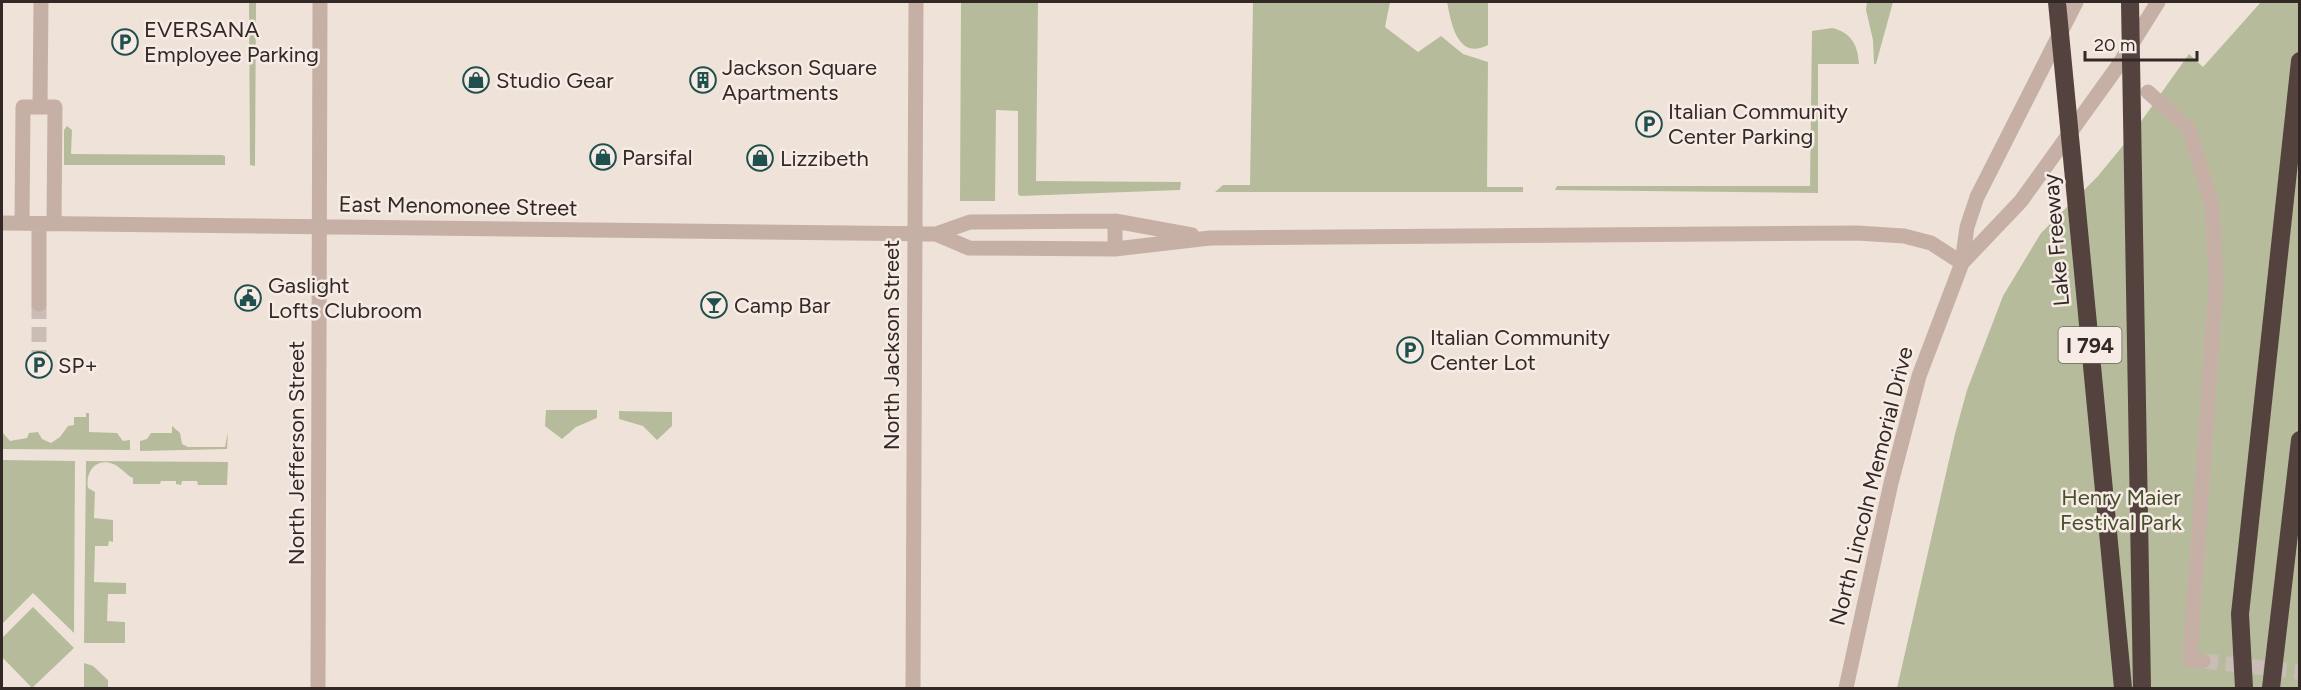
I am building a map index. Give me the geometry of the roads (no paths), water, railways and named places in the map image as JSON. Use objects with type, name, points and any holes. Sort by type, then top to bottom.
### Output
[{"type":"highway","name":"Lake Freeway","points":[[2057,2],[2123,688]]},
{"type":"highway","points":[[2130,2],[2142,688]]},
{"type":"highway","points":[[2244,688],[2240,614],[2300,61]]},
{"type":"highway","points":[[2271,688],[2300,440]]},
{"type":"street","points":[[39,304],[46,224],[48,107],[41,2]]},
{"type":"street","name":"North Jefferson Street","points":[[318,688],[320,2]]},
{"type":"street","name":"North Jackson Street","points":[[913,688],[916,2]]},
{"type":"street","name":"North Lincoln Memorial Drive","points":[[1846,688],[1891,483],[1918,376],[1962,262],[1967,227],[1977,197],[2076,2]]},
{"type":"street","name":"North Lincoln Memorial Drive","points":[[1962,262],[2021,201],[2118,66],[2158,2]]},
{"type":"street","points":[[2148,92],[2188,129],[2212,205],[2216,282],[2190,660],[2203,661]]},
{"type":"street","points":[[22,223],[23,107],[48,107]]},
{"type":"street","points":[[936,234],[970,222],[1115,221],[1210,238]]},
{"type":"street","points":[[1115,221],[1115,249]]},
{"type":"street","name":"East Menomonee Street","points":[[2,223],[936,234]]},
{"type":"street","points":[[936,234],[969,248],[1115,249],[1210,238],[1857,233],[1904,236],[1931,243],[1962,262]]},
{"type":"tunnel","points":[[39,304],[39,365]]},
{"type":"tunnel","points":[[2203,661],[2300,672]]},
{"type":"place","name":"EVERSANA Employee Parking","points":[[125,42]]},
{"type":"place","name":"Studio Gear","points":[[476,80]]},
{"type":"place","name":"Jackson Square Apartments","points":[[703,80]]},
{"type":"place","name":"Italian Community Center Parking","points":[[1649,124]]},
{"type":"place","name":"Parsifal","points":[[603,157]]},
{"type":"place","name":"Lizzibeth","points":[[760,158]]},
{"type":"place","name":"Gaslight Lofts Clubroom","points":[[248,298]]},
{"type":"place","name":"Camp Bar","points":[[714,305]]},
{"type":"place","name":"Italian Community Center Lot","points":[[1410,350]]},
{"type":"place","name":"SP+","points":[[39,365]]},
{"type":"park label","name":"Henry Maier Festival Park","points":[[2121,510]]}]
